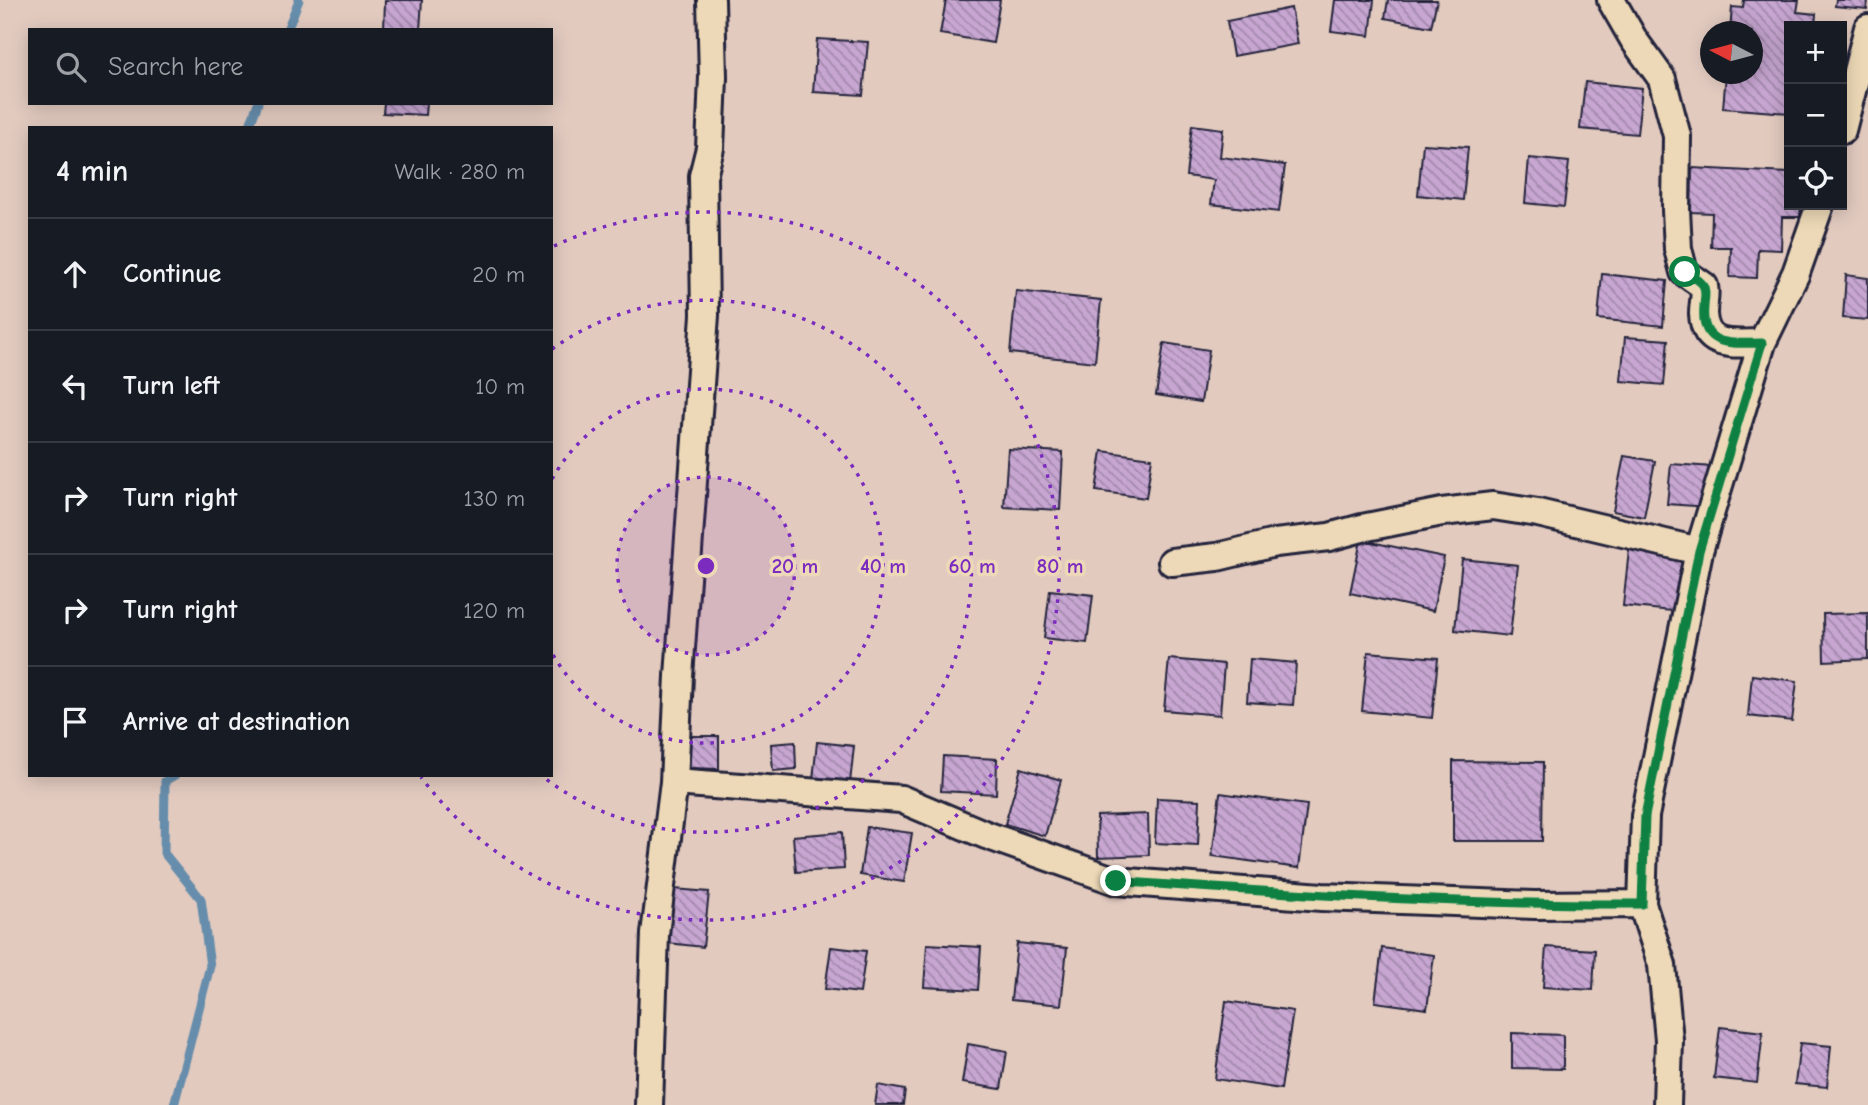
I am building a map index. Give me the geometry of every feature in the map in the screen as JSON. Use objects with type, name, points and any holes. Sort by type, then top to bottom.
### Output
[{"type":"street","points":[[649,1105],[655,934],[674,782],[705,315],[703,176],[710,148],[713,77],[711,0]]},
{"type":"street","points":[[1611,0],[1634,40],[1662,79],[1676,136],[1678,249],[1685,272],[1704,286],[1705,328],[1713,338],[1727,344],[1762,343]]},
{"type":"street","points":[[1847,111],[1868,29]]},
{"type":"street","points":[[1667,1105],[1669,1040],[1662,965],[1642,904],[1645,816],[1699,551],[1762,343],[1796,273],[1818,210]]},
{"type":"street","points":[[1172,562],[1217,557],[1275,543],[1329,537],[1441,512],[1493,506],[1538,513],[1699,551]]},
{"type":"street","points":[[674,782],[901,799],[986,835],[1116,881],[1322,897],[1534,905],[1642,904]]},
{"type":"building","points":[[385,0],[422,0],[420,28],[384,28]]},
{"type":"building","points":[[946,0],[1000,0],[993,43],[940,34]]},
{"type":"building","points":[[1335,0],[1374,0],[1370,36],[1331,31]]},
{"type":"building","points":[[1388,0],[1437,0],[1431,27],[1385,18]]},
{"type":"building","points":[[1744,0],[1799,0],[1797,12],[1816,14],[1815,21],[1784,21],[1784,113],[1723,108],[1725,84],[1763,84],[1763,21],[1731,21],[1732,7],[1743,8]]},
{"type":"building","points":[[1836,0],[1868,0],[1867,9],[1835,6]]},
{"type":"building","points":[[1291,8],[1298,44],[1233,56],[1227,21]]},
{"type":"building","points":[[817,39],[868,42],[863,95],[813,92]]},
{"type":"building","points":[[1585,82],[1642,88],[1637,134],[1580,129]]},
{"type":"building","points":[[384,105],[426,105],[425,115],[383,113]]},
{"type":"building","points":[[1192,125],[1223,129],[1220,157],[1285,165],[1279,212],[1211,204],[1214,180],[1186,176]]},
{"type":"building","points":[[1423,144],[1468,147],[1463,200],[1418,195]]},
{"type":"building","points":[[1529,158],[1569,162],[1564,207],[1525,203]]},
{"type":"building","points":[[1692,168],[1784,173],[1784,210],[1801,210],[1800,217],[1782,217],[1781,250],[1758,249],[1757,278],[1730,277],[1731,247],[1711,247],[1712,213],[1691,212]]},
{"type":"building","points":[[1602,274],[1667,281],[1663,326],[1598,319]]},
{"type":"building","points":[[1846,275],[1868,278],[1868,320],[1843,318]]},
{"type":"building","points":[[1016,291],[1101,300],[1095,362],[1010,353]]},
{"type":"building","points":[[1625,337],[1668,340],[1664,385],[1621,381]]},
{"type":"building","points":[[1164,343],[1209,350],[1201,402],[1156,395]]},
{"type":"building","points":[[1008,449],[1063,452],[1060,510],[1004,507]]},
{"type":"building","points":[[1102,451],[1152,458],[1146,498],[1096,491]]},
{"type":"building","points":[[1624,456],[1655,461],[1644,517],[1613,511]]},
{"type":"building","points":[[1671,464],[1713,467],[1709,507],[1667,504]]},
{"type":"building","points":[[1361,540],[1444,557],[1433,611],[1350,593]]},
{"type":"building","points":[[1629,550],[1688,556],[1682,612],[1623,606]]},
{"type":"building","points":[[1462,559],[1518,565],[1510,636],[1455,630]]},
{"type":"building","points":[[1050,590],[1093,595],[1087,643],[1044,638]]},
{"type":"building","points":[[1868,613],[1868,659],[1824,661],[1823,614]]},
{"type":"building","points":[[1368,652],[1438,658],[1432,718],[1362,711]]},
{"type":"building","points":[[1169,659],[1224,664],[1220,715],[1164,710]]},
{"type":"building","points":[[1250,659],[1296,663],[1293,705],[1247,702]]},
{"type":"building","points":[[1752,675],[1797,681],[1792,721],[1748,716]]},
{"type":"building","points":[[690,736],[719,736],[719,769],[689,768]]},
{"type":"building","points":[[795,742],[796,769],[773,771],[771,744]]},
{"type":"building","points":[[817,742],[854,746],[850,783],[813,780]]},
{"type":"building","points":[[943,756],[997,759],[996,794],[941,791]]},
{"type":"building","points":[[1453,761],[1543,762],[1542,841],[1453,841]]},
{"type":"building","points":[[1021,768],[1061,780],[1045,836],[1005,824]]},
{"type":"building","points":[[1220,793],[1307,805],[1299,868],[1212,856]]},
{"type":"building","points":[[1157,798],[1200,800],[1198,845],[1155,843]]},
{"type":"building","points":[[1148,814],[1149,855],[1098,857],[1097,816]]},
{"type":"building","points":[[867,827],[912,833],[904,882],[860,875]]},
{"type":"building","points":[[842,832],[844,869],[796,872],[793,836]]},
{"type":"building","points":[[674,889],[709,892],[703,947],[668,943]]},
{"type":"building","points":[[1017,943],[1067,948],[1061,1005],[1011,1000]]},
{"type":"building","points":[[927,944],[981,947],[978,990],[924,987]]},
{"type":"building","points":[[831,947],[866,951],[860,993],[825,989]]},
{"type":"building","points":[[1546,947],[1595,950],[1593,990],[1543,987]]},
{"type":"building","points":[[1382,948],[1434,955],[1427,1009],[1375,1002]]},
{"type":"building","points":[[1226,1001],[1293,1011],[1281,1089],[1215,1079]]},
{"type":"building","points":[[1720,1027],[1763,1032],[1757,1083],[1714,1078]]},
{"type":"building","points":[[1512,1033],[1563,1035],[1563,1069],[1512,1068]]},
{"type":"building","points":[[1800,1043],[1831,1046],[1827,1087],[1795,1084]]},
{"type":"building","points":[[968,1044],[1007,1051],[1001,1089],[962,1083]]},
{"type":"building","points":[[878,1085],[905,1090],[903,1105],[875,1105]]},
{"type":"waterway","points":[[288,28],[299,0]]},
{"type":"waterway","points":[[250,126],[257,105]]},
{"type":"waterway","points":[[172,777],[165,781],[164,853],[201,899],[210,966],[174,1105]]},
{"type":"route","points":[[1116,881],[1322,897],[1534,905],[1642,904],[1645,816],[1672,677],[1699,551],[1762,343],[1727,344],[1713,338],[1705,328],[1704,286],[1685,272]]}]
